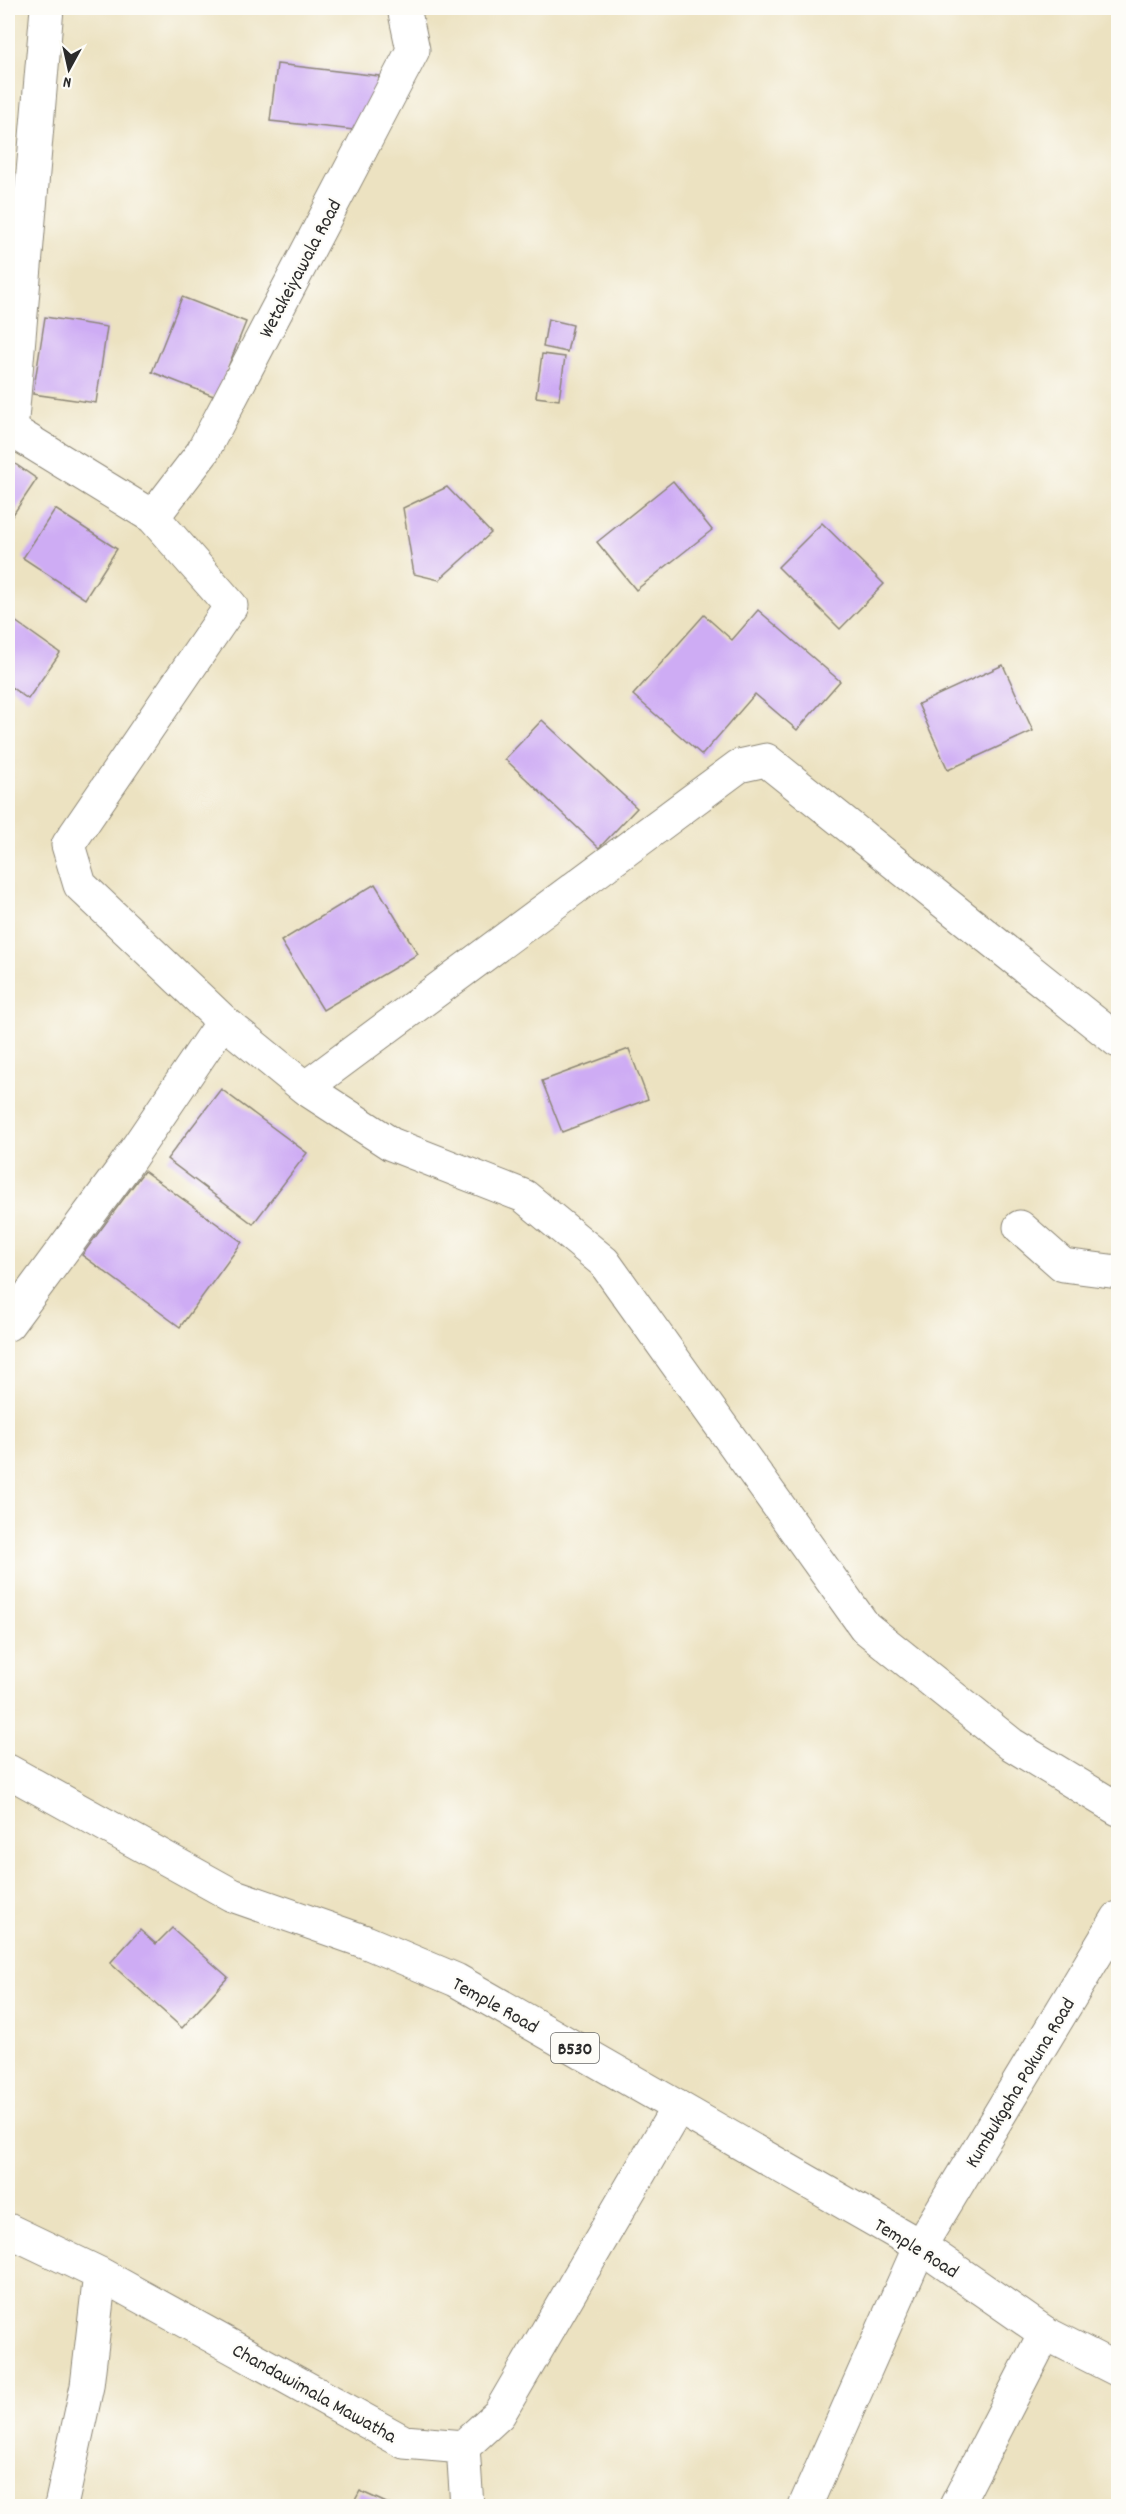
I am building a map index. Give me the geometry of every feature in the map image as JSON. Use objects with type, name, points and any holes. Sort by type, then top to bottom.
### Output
[{"type":"street","points":[[48,8],[9,429],[153,517],[231,606],[68,845],[80,885],[224,1021],[305,1088],[392,1144],[524,1196],[604,1262],[865,1627],[1011,1744],[1119,1809]]},
{"type":"street","name":"Wetakeiyawala Road","points":[[153,517],[202,453],[413,50],[404,8]]},
{"type":"street","points":[[305,1088],[739,766],[765,760],[1119,1041]]},
{"type":"street","points":[[8,1324],[122,1170],[224,1021]]},
{"type":"street","points":[[1020,1227],[1063,1265],[1119,1272]]},
{"type":"street","name":"Temple Road","points":[[8,1771],[232,1895],[366,1942],[456,1980],[920,2246],[1045,2333],[1119,2370]]},
{"type":"street","name":"Kumbukgaha Pokuna Road","points":[[805,2506],[920,2246],[1119,1918]]},
{"type":"street","points":[[467,2506],[463,2447],[499,2414],[678,2107]]},
{"type":"street","name":"Chandawimala Mawatha","points":[[8,2230],[100,2274],[405,2442],[463,2447]]},
{"type":"street","points":[[61,2506],[87,2386],[100,2274]]},
{"type":"street","points":[[957,2506],[1045,2333]]},
{"type":"building","points":[[277,64],[379,76],[373,132],[270,121]]},
{"type":"building","points":[[182,297],[246,322],[216,397],[152,372]]},
{"type":"building","points":[[45,317],[107,327],[96,403],[33,394]]},
{"type":"building","points":[[548,319],[573,325],[567,352],[543,347]]},
{"type":"building","points":[[542,354],[565,357],[559,400],[536,397]]},
{"type":"building","points":[[8,459],[37,479],[8,522]]},
{"type":"building","points":[[673,481],[712,530],[636,590],[597,542]]},
{"type":"building","points":[[447,487],[491,533],[439,580],[414,574],[403,508]]},
{"type":"building","points":[[55,509],[117,549],[85,599],[23,558]]},
{"type":"building","points":[[822,523],[884,584],[840,629],[778,567]]},
{"type":"building","points":[[758,610],[840,681],[797,730],[755,694],[702,755],[633,695],[704,615],[732,640]]},
{"type":"building","points":[[8,616],[60,653],[28,699],[8,685]]},
{"type":"building","points":[[1003,665],[1033,731],[948,770],[918,704]]},
{"type":"building","points":[[542,720],[637,808],[599,848],[505,759]]},
{"type":"building","points":[[375,884],[418,954],[323,1010],[281,941]]},
{"type":"building","points":[[629,1049],[648,1099],[562,1132],[542,1081]]},
{"type":"building","points":[[221,1089],[307,1153],[253,1224],[167,1159]]},
{"type":"building","points":[[144,1171],[242,1242],[180,1327],[82,1255]]},
{"type":"building","points":[[172,1928],[228,1977],[182,2028],[110,1963],[140,1930],[156,1944]]},
{"type":"building","points":[[360,2491],[393,2506],[352,2506]]}]
